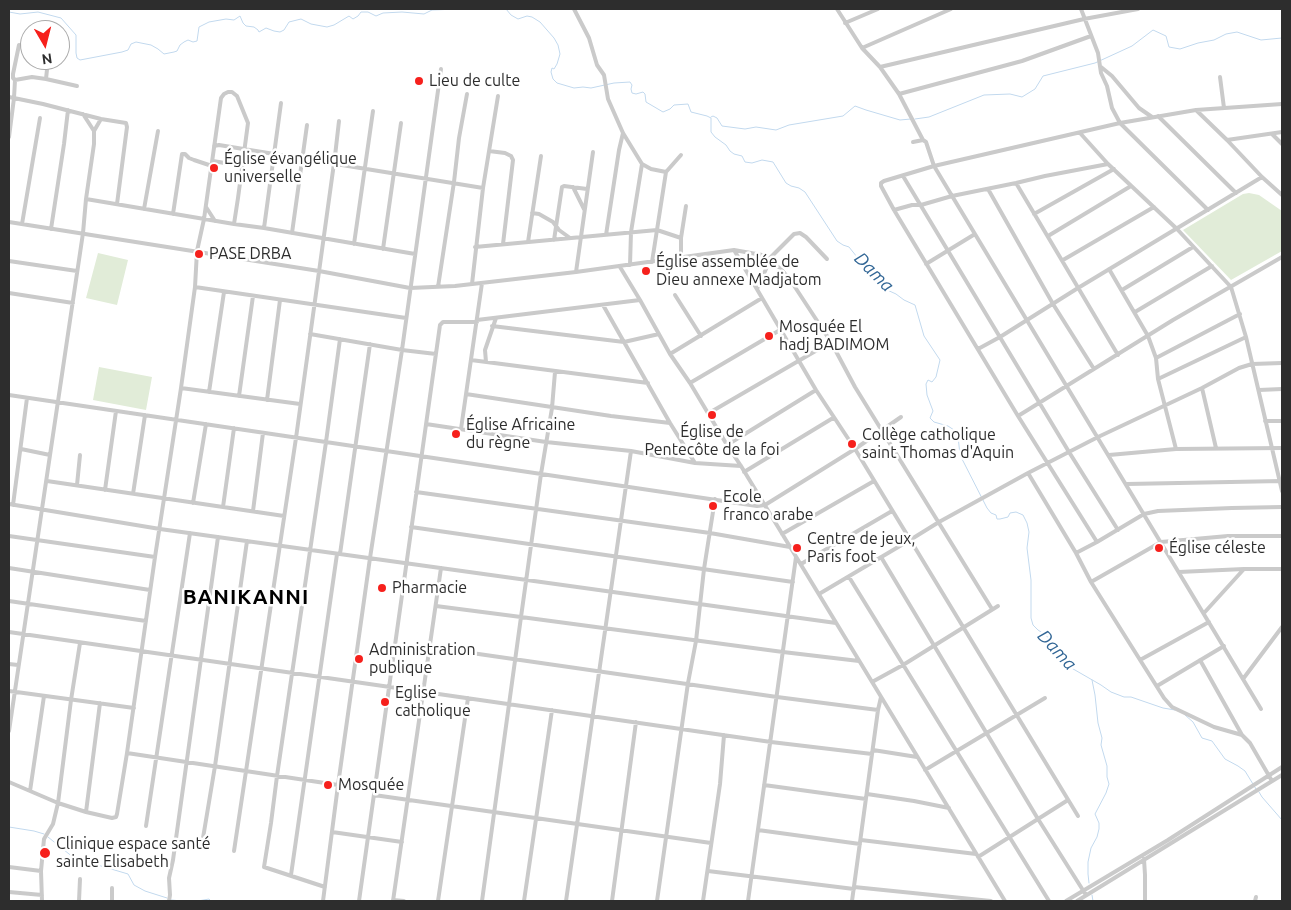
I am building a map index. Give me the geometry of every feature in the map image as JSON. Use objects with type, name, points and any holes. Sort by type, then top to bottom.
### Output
[{"type":"street","points":[[574,9],[589,38],[597,65],[604,74],[608,99],[623,133],[642,164],[651,169],[666,172]]},
{"type":"street","points":[[836,9],[862,48],[880,67],[899,94],[923,140],[928,145],[934,166],[1261,709]]},
{"type":"street","points":[[845,24],[878,9]]},
{"type":"street","points":[[862,48],[951,9]]},
{"type":"street","points":[[1081,9],[1098,53],[1101,73],[1107,86],[1112,108],[1120,123],[1208,210]]},
{"type":"street","points":[[880,67],[1084,19],[1138,9]]},
{"type":"street","points":[[899,94],[1022,61],[1091,36]]},
{"type":"street","points":[[9,137],[15,80],[11,74],[19,44]]},
{"type":"street","points":[[1101,67],[1112,76],[1139,108],[1152,117]]},
{"type":"street","points":[[323,901],[370,558],[442,69]]},
{"type":"street","points":[[46,79],[47,70]]},
{"type":"street","points":[[15,80],[32,77],[76,86]]},
{"type":"street","points":[[1220,77],[1224,108]]},
{"type":"street","points":[[9,782],[58,803],[86,812],[112,818],[116,817],[117,814],[128,753],[150,590],[181,388],[195,287],[197,252],[206,207],[221,98],[228,92],[232,92],[237,96],[248,123],[234,224]]},
{"type":"street","points":[[438,287],[466,94]]},
{"type":"street","points":[[472,284],[483,188],[498,96]]},
{"type":"street","points":[[9,97],[126,123],[116,204]]},
{"type":"street","points":[[264,228],[281,103]]},
{"type":"street","points":[[1097,542],[926,264],[894,210],[881,183],[934,166],[1120,123],[1196,110],[1282,104]]},
{"type":"street","points":[[51,229],[68,110]]},
{"type":"street","points":[[354,244],[373,110]]},
{"type":"street","points":[[1196,110],[1282,195]]},
{"type":"street","points":[[83,114],[94,131]]},
{"type":"street","points":[[1158,116],[1236,193]]},
{"type":"street","points":[[22,224],[40,118]]},
{"type":"street","points":[[9,731],[83,233],[94,131],[101,118]]},
{"type":"street","points":[[234,851],[296,438],[339,120]]},
{"type":"street","points":[[383,249],[401,123]]},
{"type":"street","points":[[292,233],[307,125]]},
{"type":"street","points":[[144,209],[158,131]]},
{"type":"street","points":[[1080,132],[1108,164],[1154,207],[1231,287],[1246,337],[1271,448],[1281,480],[1282,491]]},
{"type":"street","points":[[1227,140],[1282,132]]},
{"type":"street","points":[[606,235],[623,133]]},
{"type":"street","points":[[1272,134],[1282,144]]},
{"type":"street","points":[[913,142],[923,140]]},
{"type":"street","points":[[214,146],[219,145],[483,188]]},
{"type":"street","points":[[489,151],[505,153],[511,156],[513,160],[504,244]]},
{"type":"street","points":[[576,272],[593,152]]},
{"type":"street","points":[[173,214],[182,154],[192,159],[242,166]]},
{"type":"street","points":[[652,262],[666,172],[681,155]]},
{"type":"street","points":[[528,242],[541,156]]},
{"type":"street","points":[[630,265],[631,232],[642,164]]},
{"type":"street","points":[[894,210],[1045,176],[1108,164]]},
{"type":"street","points":[[1034,214],[1114,169]]},
{"type":"street","points":[[903,176],[1118,530]]},
{"type":"street","points":[[978,349],[1262,177]]},
{"type":"street","points":[[1016,183],[1118,355]]},
{"type":"street","points":[[1048,236],[1131,186]]},
{"type":"street","points":[[554,240],[562,187],[587,189]]},
{"type":"street","points":[[573,187],[584,209]]},
{"type":"street","points":[[988,189],[1053,304],[1094,370]]},
{"type":"street","points":[[86,199],[414,254]]},
{"type":"street","points":[[682,258],[682,238],[686,206]]},
{"type":"street","points":[[206,207],[215,221]]},
{"type":"street","points":[[1063,260],[1154,207]]},
{"type":"street","points":[[532,213],[540,214],[553,222],[559,230],[570,238]]},
{"type":"street","points":[[9,222],[410,288],[472,284],[620,267],[734,250],[762,255],[781,269],[791,280],[831,342],[855,387],[992,609]]},
{"type":"street","points":[[475,247],[658,230],[682,238]]},
{"type":"street","points":[[757,289],[769,259],[787,240],[797,233],[806,237],[827,259]]},
{"type":"street","points":[[926,264],[975,234]]},
{"type":"street","points":[[1122,290],[1193,247]]},
{"type":"street","points":[[734,250],[833,418],[855,449],[1078,816]]},
{"type":"street","points":[[1018,416],[1282,257]]},
{"type":"street","points":[[9,261],[77,271]]},
{"type":"street","points":[[1134,312],[1212,266]]},
{"type":"street","points":[[620,267],[670,354],[765,505],[1005,901]]},
{"type":"street","points":[[1109,269],[1148,336],[1156,358],[1158,379],[1176,449]]},
{"type":"street","points":[[461,429],[482,283]]},
{"type":"street","points":[[195,287],[406,318]]},
{"type":"street","points":[[209,392],[224,292]]},
{"type":"street","points":[[9,293],[73,303]]},
{"type":"street","points":[[675,295],[701,336]]},
{"type":"street","points":[[239,396],[253,296]]},
{"type":"street","points":[[670,354],[762,298]]},
{"type":"street","points":[[267,400],[280,300]]},
{"type":"street","points":[[359,901],[441,323],[477,321],[640,300]]},
{"type":"street","points":[[603,304],[670,423],[695,463]]},
{"type":"street","points":[[1156,358],[1240,314]]},
{"type":"street","points":[[486,362],[485,350],[496,318]]},
{"type":"street","points":[[492,326],[624,342],[659,334]]},
{"type":"street","points":[[690,383],[780,330]]},
{"type":"street","points":[[310,334],[436,354]]},
{"type":"street","points":[[1158,379],[1246,337]]},
{"type":"street","points":[[325,887],[264,867],[340,339]]},
{"type":"street","points":[[709,414],[831,342]]},
{"type":"street","points":[[291,876],[370,344]]},
{"type":"street","points":[[471,360],[648,383]]},
{"type":"street","points":[[819,594],[939,522],[1098,437],[1166,406],[1228,373],[1252,364],[1282,363]]},
{"type":"street","points":[[482,901],[531,544],[552,408],[555,372]]},
{"type":"street","points":[[181,388],[300,404]]},
{"type":"street","points":[[1202,388],[1216,448]]},
{"type":"street","points":[[727,445],[816,390]]},
{"type":"street","points":[[1259,390],[1282,390]]},
{"type":"street","points":[[466,394],[552,408],[670,423]]},
{"type":"street","points":[[9,395],[757,506],[765,505],[855,449],[901,417]]},
{"type":"street","points":[[27,398],[21,449],[11,504],[160,529],[836,623]]},
{"type":"street","points":[[105,490],[116,411]]},
{"type":"street","points":[[133,494],[145,415]]},
{"type":"street","points":[[744,472],[833,418]]},
{"type":"street","points":[[1265,422],[1282,421]]},
{"type":"street","points":[[194,502],[206,424]]},
{"type":"street","points":[[426,424],[546,442],[631,451],[695,463],[741,466]]},
{"type":"street","points":[[223,507],[234,428]]},
{"type":"street","points":[[252,511],[263,433]]},
{"type":"street","points":[[1109,454],[1176,449],[1282,448]]},
{"type":"street","points":[[21,449],[50,455]]},
{"type":"street","points":[[566,901],[631,451]]},
{"type":"street","points":[[77,486],[80,455]]},
{"type":"street","points":[[1028,473],[1076,553],[1091,582],[1172,707],[1214,727],[1242,735]]},
{"type":"street","points":[[1127,484],[1281,480]]},
{"type":"street","points":[[46,481],[284,516]]},
{"type":"street","points":[[782,534],[874,481]]},
{"type":"street","points":[[416,492],[710,533],[791,548]]},
{"type":"street","points":[[657,901],[715,499]]},
{"type":"street","points":[[1076,553],[1144,514],[1177,510],[1282,507]]},
{"type":"street","points":[[801,564],[892,511]]},
{"type":"street","points":[[411,527],[793,582]]},
{"type":"street","points":[[146,826],[190,533]]},
{"type":"street","points":[[9,536],[155,557]]},
{"type":"street","points":[[1091,582],[1161,542],[1228,536],[1282,536]]},
{"type":"street","points":[[169,901],[169,878],[218,537]]},
{"type":"street","points":[[202,844],[247,541]]},
{"type":"street","points":[[748,901],[796,557]]},
{"type":"street","points":[[880,557],[1086,896]]},
{"type":"street","points":[[9,568],[150,590]]},
{"type":"street","points":[[404,901],[393,900],[441,568]]},
{"type":"street","points":[[1204,613],[1244,569]]},
{"type":"street","points":[[1180,572],[1282,569]]},
{"type":"street","points":[[848,576],[1049,901]]},
{"type":"street","points":[[9,602],[146,622]]},
{"type":"street","points":[[436,606],[860,661]]},
{"type":"street","points":[[872,682],[998,606]]},
{"type":"street","points":[[1140,660],[1209,622]]},
{"type":"street","points":[[1243,679],[1282,627]]},
{"type":"street","points":[[9,632],[770,742],[917,756]]},
{"type":"street","points":[[42,901],[41,871],[44,839],[54,822],[58,803],[80,643]]},
{"type":"street","points":[[430,646],[878,710]]},
{"type":"street","points":[[1157,686],[1224,646]]},
{"type":"street","points":[[1200,660],[1242,735],[1250,743],[1272,781]]},
{"type":"street","points":[[9,664],[18,666]]},
{"type":"street","points":[[9,691],[134,708]]},
{"type":"street","points":[[30,791],[44,696]]},
{"type":"street","points":[[852,901],[881,697]]},
{"type":"street","points":[[438,901],[468,698]]},
{"type":"street","points":[[926,770],[1046,698]]},
{"type":"street","points":[[86,812],[100,704]]},
{"type":"street","points":[[524,901],[552,710]]},
{"type":"street","points":[[612,901],[636,722]]},
{"type":"street","points":[[703,901],[720,784],[724,735]]},
{"type":"street","points":[[128,753],[338,785]]},
{"type":"street","points":[[1066,901],[1142,856],[1282,767]]},
{"type":"street","points":[[1077,901],[1254,794],[1282,775]]},
{"type":"street","points":[[764,785],[914,801],[949,808]]},
{"type":"street","points":[[374,795],[711,843]]},
{"type":"street","points":[[758,830],[977,856],[1068,800]]},
{"type":"street","points":[[332,832],[402,842]]},
{"type":"street","points":[[1142,856],[1145,860],[1144,901]]},
{"type":"street","points":[[9,867],[41,871]]},
{"type":"street","points":[[708,871],[854,888],[991,901]]},
{"type":"street","points":[[79,901],[80,879]]},
{"type":"street","points":[[112,888],[112,901]]},
{"type":"street","points":[[9,892],[42,896]]},
{"type":"green space","points":[[1243,194],[1259,195],[1282,211],[1282,251],[1231,280],[1183,230]]},
{"type":"green space","points":[[98,253],[128,260],[117,305],[86,298]]},
{"type":"green space","points":[[99,367],[152,377],[146,410],[93,400]]},
{"type":"waterway","name":"Dama","points":[[9,12],[20,14],[38,12],[61,18],[76,35],[76,53],[77,58],[80,60],[122,52],[128,50],[131,44],[136,42],[151,45],[164,54],[174,52],[188,40],[197,41],[199,27],[209,22],[226,19],[234,20],[240,16],[246,26],[254,27],[259,32],[266,28],[280,32],[284,30],[289,22],[301,19],[311,24],[327,27],[349,16],[353,19],[361,12],[368,12],[376,16],[383,13],[424,14],[432,10],[458,9]]},
{"type":"waterway","name":"Dama","points":[[506,9],[518,19],[527,16],[532,17],[540,22],[554,38],[560,54],[557,64],[554,69],[552,68],[551,72],[553,79],[557,83],[574,88],[591,88],[630,82],[632,93],[643,92],[646,102],[663,112],[674,105],[688,104],[691,112],[711,118],[711,132],[730,151],[742,156],[745,162],[752,163],[762,160],[773,162],[786,183],[805,192],[837,241],[849,247],[866,268],[872,271],[885,289],[915,305],[924,336],[940,360],[936,377],[932,382],[928,380],[926,384],[927,395],[933,411],[930,418],[934,422],[948,426],[958,436],[960,455],[991,513],[996,515],[997,519],[1000,519],[1016,512],[1023,515],[1027,523],[1029,532],[1027,548],[1031,580],[1031,618],[1033,625],[1060,647],[1068,666],[1111,692],[1175,710]]},
{"type":"waterway","points":[[915,119],[929,117],[984,95],[1010,94],[1022,97],[1035,89],[1043,76],[1095,63],[1132,46],[1153,30],[1166,36],[1169,47],[1180,49],[1237,32],[1261,40],[1282,38]]},
{"type":"waterway","points":[[711,117],[717,118],[722,126],[745,129],[756,127],[776,130],[789,125],[843,116],[855,106],[900,120],[911,119]]},
{"type":"waterway","points":[[1089,883],[1088,862],[1091,848],[1099,829],[1099,823],[1095,814],[1109,784],[1107,766],[1101,745],[1102,738],[1092,680]]},
{"type":"waterway","name":"Dama","points":[[1185,715],[1193,722],[1202,738],[1212,741],[1225,759],[1245,771],[1256,789]]},
{"type":"waterway","name":"Dama","points":[[1259,792],[1282,820]]},
{"type":"waterway","points":[[9,827],[44,834]]},
{"type":"waterway","points":[[48,837],[74,858],[128,874],[134,885],[145,891],[167,898]]},
{"type":"waterway","points":[[1092,895],[1093,901]]},
{"type":"waterway","points":[[198,901],[209,899],[211,901]]},
{"type":"waterway","points":[[171,900],[182,901]]},
{"type":"place","name":"Lieu de culte","points":[[419,81]]},
{"type":"place","name":"Église évangélique universelle","points":[[214,168]]},
{"type":"place","name":"PASE DRBA","points":[[199,254]]},
{"type":"place","name":"Église assemblée de Dieu annexe Madjatom","points":[[646,271]]},
{"type":"place","name":"Mosquée El hadj BADIMOM","points":[[769,336]]},
{"type":"place","name":"Église de Pentecôte de la foi","points":[[712,415]]},
{"type":"place","name":"Église Africaine du règne","points":[[456,434]]},
{"type":"place","name":"Collège catholique saint Thomas d'Aquin","points":[[852,444]]},
{"type":"place","name":"Ecole franco arabe","points":[[713,506]]},
{"type":"place","name":"Centre de jeux, Paris foot","points":[[797,548]]},
{"type":"place","name":"Église céleste","points":[[1159,548]]},
{"type":"place","name":"Pharmacie","points":[[382,588]]},
{"type":"place","name":"Administration publique","points":[[359,659]]},
{"type":"place","name":"Eglise catholique","points":[[385,702]]},
{"type":"place","name":"Mosquée","points":[[328,785]]},
{"type":"place","name":"Clinique espace santé sainte Elisabeth","points":[[45,853]]},
{"type":"district","name":"BANIKANNI","points":[[246,597]]}]
